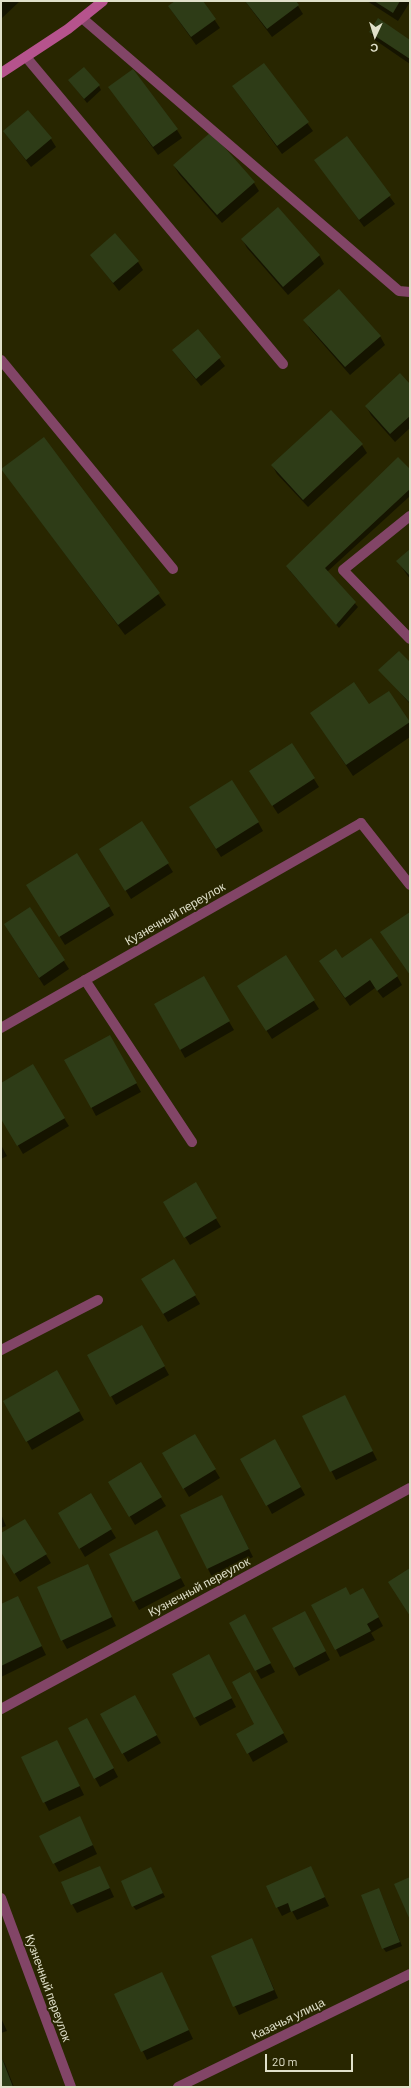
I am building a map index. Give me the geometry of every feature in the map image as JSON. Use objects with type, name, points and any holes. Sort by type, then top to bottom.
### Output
[{"type":"street","points":[[1,73],[82,18],[103,1]]},
{"type":"street","points":[[82,18],[399,291],[410,292]]},
{"type":"street","points":[[26,57],[283,364]]},
{"type":"street","points":[[1,360],[173,569]]},
{"type":"street","points":[[410,516],[343,570],[410,638]]},
{"type":"street","name":"Кузнечный переулок","points":[[1,1028],[361,823],[410,885]]},
{"type":"street","points":[[85,980],[192,1142]]},
{"type":"street","points":[[1,1350],[98,1300]]},
{"type":"street","name":"Кузнечный переулок","points":[[1,1709],[410,1488]]},
{"type":"street","name":"Кузнечный переулок","points":[[1,1898],[71,2087]]},
{"type":"street","name":"Казачья улица","points":[[178,2087],[410,1974]]},
{"type":"building","points":[[175,1],[203,1],[216,19],[191,37],[168,6]]},
{"type":"building","points":[[245,1],[296,1],[299,5],[267,29]]},
{"type":"building","points":[[374,1],[400,1],[393,13]]},
{"type":"building","points":[[378,18],[410,40],[410,59],[369,32]]},
{"type":"building","points":[[264,63],[309,122],[277,146],[232,86]]},
{"type":"building","points":[[84,67],[100,85],[84,99],[68,80]]},
{"type":"building","points":[[133,69],[178,129],[153,147],[108,87]]},
{"type":"building","points":[[28,110],[52,138],[26,160],[3,131]]},
{"type":"building","points":[[211,132],[255,182],[217,215],[173,165]]},
{"type":"building","points":[[347,136],[391,195],[359,220],[314,160]]},
{"type":"building","points":[[278,207],[320,255],[283,287],[241,239]]},
{"type":"building","points":[[115,233],[139,261],[113,283],[90,255]]},
{"type":"building","points":[[339,289],[381,336],[345,367],[303,320]]},
{"type":"building","points":[[198,329],[221,357],[196,379],[172,350]]},
{"type":"building","points":[[400,373],[410,384],[410,416],[390,434],[365,406]]},
{"type":"building","points":[[331,410],[363,444],[303,500],[271,465]]},
{"type":"building","points":[[44,437],[160,593],[118,625],[1,469]]},
{"type":"building","points":[[398,457],[410,469],[410,489],[325,568],[356,602],[336,625],[286,566]]},
{"type":"building","points":[[410,549],[410,576],[396,561]]},
{"type":"building","points":[[399,651],[410,662],[410,703],[378,670]]},
{"type":"building","points":[[354,682],[369,704],[389,691],[410,722],[346,765],[310,713]]},
{"type":"building","points":[[292,743],[315,778],[272,806],[249,771]]},
{"type":"building","points":[[232,780],[259,822],[216,849],[189,807]]},
{"type":"building","points":[[142,821],[169,863],[125,891],[99,849]]},
{"type":"building","points":[[77,853],[110,906],[59,937],[26,885]]},
{"type":"building","points":[[30,907],[65,960],[39,978],[4,924]]},
{"type":"building","points":[[410,912],[410,975],[380,932]]},
{"type":"building","points":[[371,938],[398,976],[377,991],[370,980],[345,998],[319,961],[336,949],[342,958]]},
{"type":"building","points":[[286,955],[315,1000],[266,1031],[237,986]]},
{"type":"building","points":[[204,976],[230,1021],[180,1050],[154,1004]]},
{"type":"building","points":[[110,1035],[137,1083],[91,1108],[64,1060]]},
{"type":"building","points":[[33,1064],[65,1118],[17,1146],[1,1119],[1,1083]]},
{"type":"building","points":[[196,1182],[217,1218],[184,1238],[163,1202]]},
{"type":"building","points":[[174,1259],[196,1295],[163,1314],[141,1279]]},
{"type":"building","points":[[142,1325],[165,1366],[110,1397],[87,1355]]},
{"type":"building","points":[[57,1370],[80,1411],[26,1442],[3,1401]]},
{"type":"building","points":[[345,1395],[373,1451],[330,1472],[302,1416]]},
{"type":"building","points":[[195,1434],[216,1469],[183,1489],[162,1453]]},
{"type":"building","points":[[275,1439],[301,1487],[266,1506],[240,1459]]},
{"type":"building","points":[[141,1462],[162,1497],[129,1517],[108,1482]]},
{"type":"building","points":[[91,1493],[112,1529],[79,1549],[58,1513]]},
{"type":"building","points":[[222,1495],[249,1549],[207,1569],[180,1515]]},
{"type":"building","points":[[25,1519],[47,1554],[14,1574],[1,1552],[1,1533]]},
{"type":"building","points":[[157,1530],[181,1578],[133,1602],[109,1554]]},
{"type":"building","points":[[88,1564],[112,1617],[61,1641],[37,1587]]},
{"type":"building","points":[[410,1568],[410,1616],[388,1582]]},
{"type":"building","points":[[346,1587],[350,1595],[363,1588],[379,1617],[367,1624],[371,1631],[335,1650],[311,1605]]},
{"type":"building","points":[[18,1596],[42,1646],[1,1666],[1,1604]]},
{"type":"building","points":[[305,1611],[326,1651],[294,1668],[272,1628]]},
{"type":"building","points":[[245,1614],[271,1663],[255,1671],[229,1623]]},
{"type":"building","points":[[209,1654],[232,1698],[194,1718],[172,1674]]},
{"type":"building","points":[[250,1672],[284,1733],[247,1754],[236,1734],[254,1724],[232,1682]]},
{"type":"building","points":[[135,1695],[157,1735],[122,1754],[100,1714]]},
{"type":"building","points":[[87,1718],[114,1768],[94,1779],[68,1728]]},
{"type":"building","points":[[57,1740],[80,1786],[43,1803],[21,1757]]},
{"type":"building","points":[[80,1816],[93,1845],[53,1864],[39,1836]]},
{"type":"building","points":[[100,1866],[110,1888],[71,1905],[61,1882]]},
{"type":"building","points":[[311,1866],[325,1897],[291,1912],[288,1903],[276,1908],[266,1886]]},
{"type":"building","points":[[151,1867],[163,1893],[132,1907],[121,1881]]},
{"type":"building","points":[[410,1877],[410,1920],[394,1884]]},
{"type":"building","points":[[379,1888],[400,1942],[382,1949],[361,1895]]},
{"type":"building","points":[[252,1938],[274,1990],[233,2007],[211,1956]]},
{"type":"building","points":[[162,1972],[189,2030],[141,2052],[114,1994]]},
{"type":"building","points":[[1,2056],[13,2087],[1,2087]]}]
